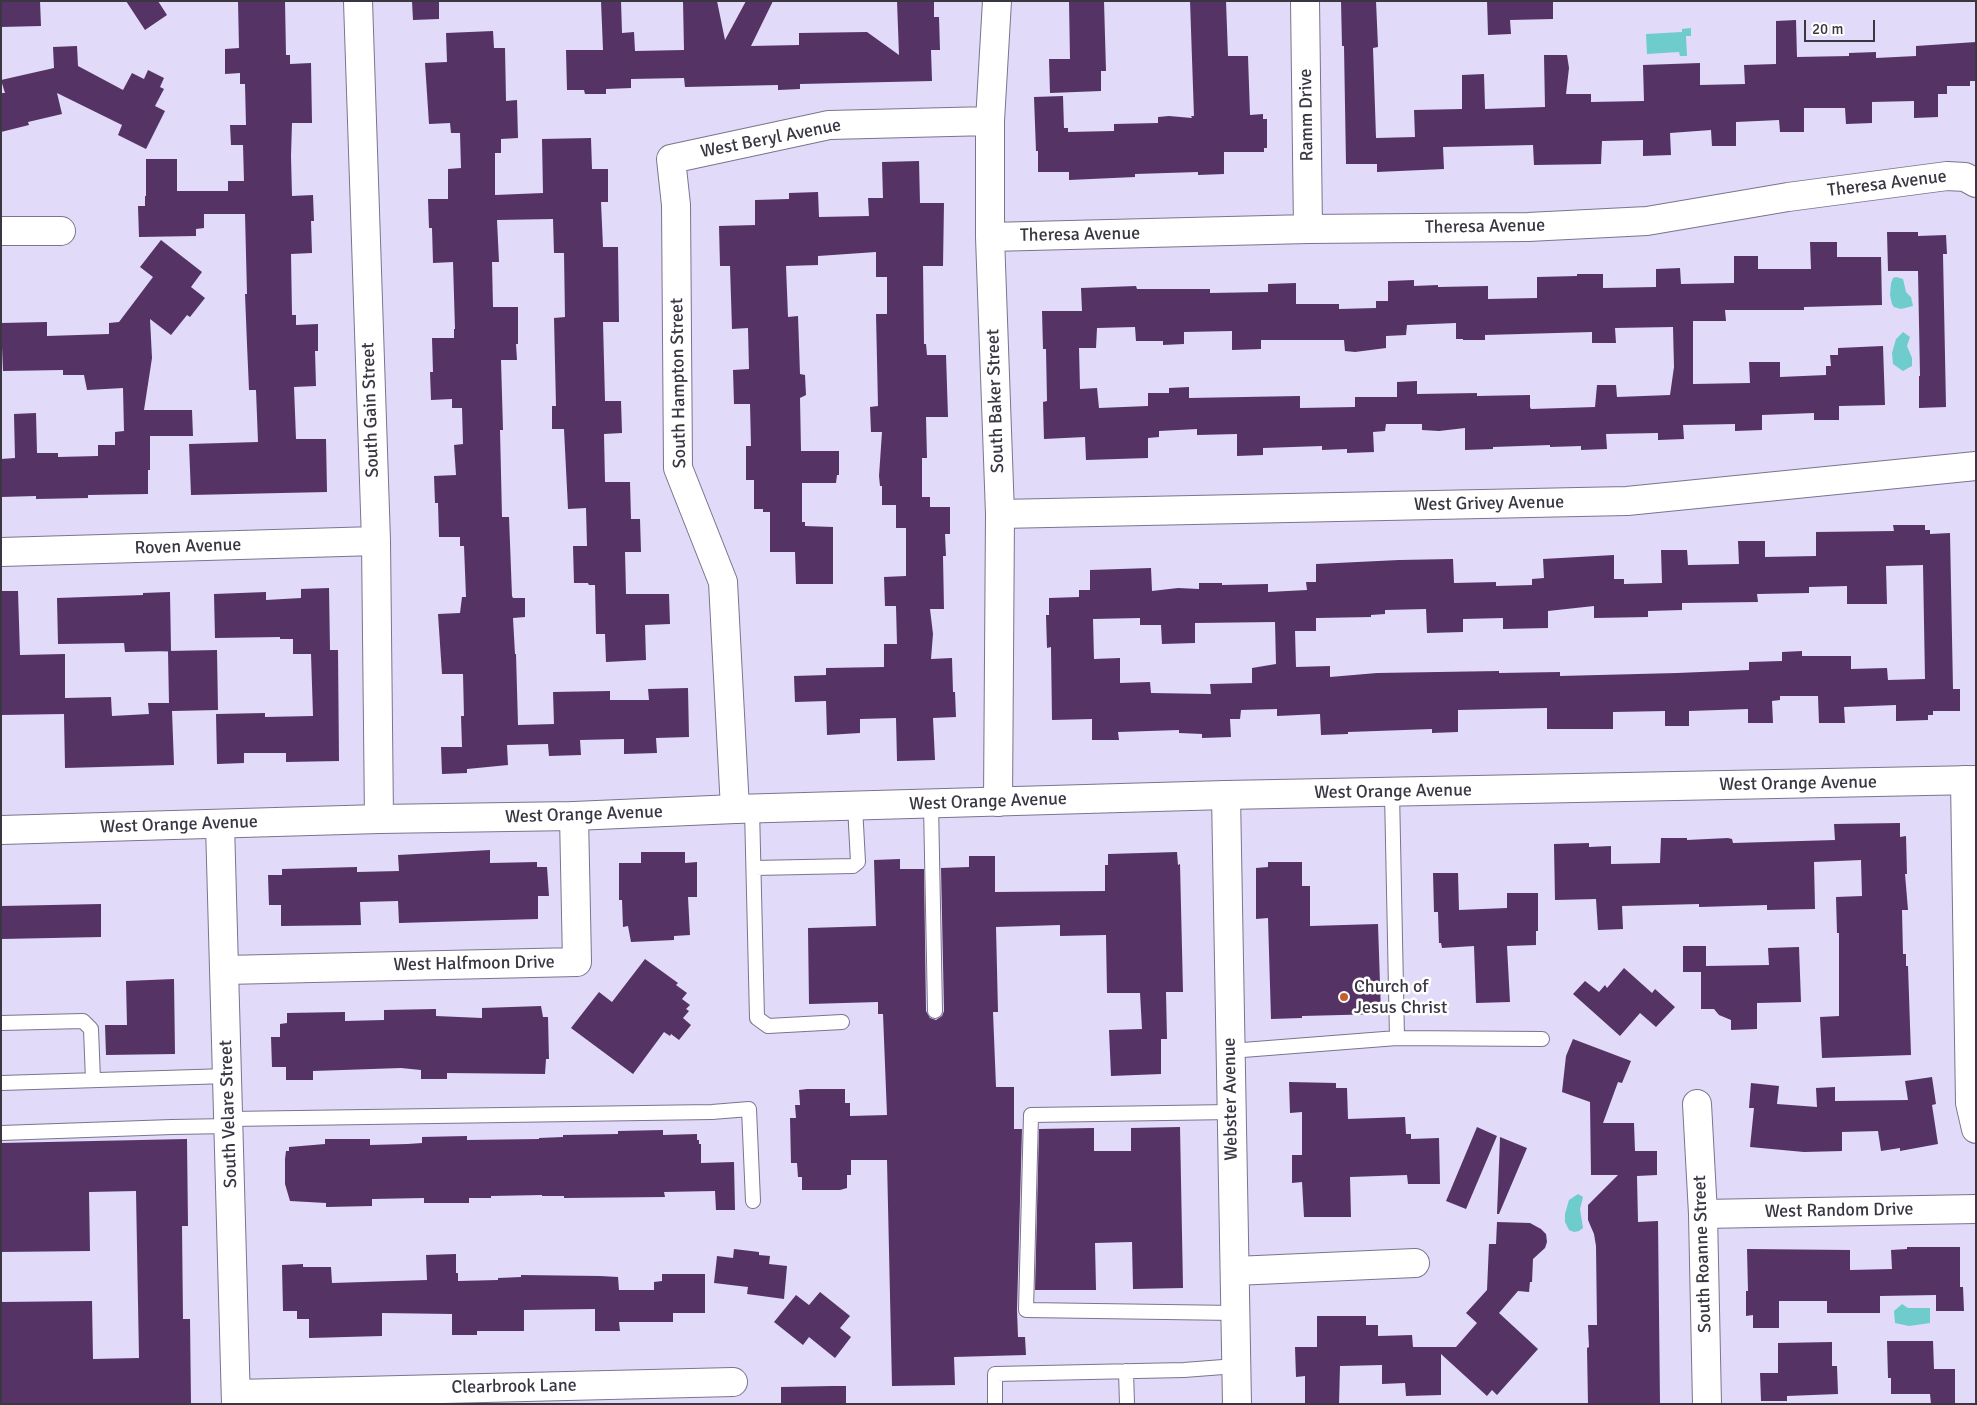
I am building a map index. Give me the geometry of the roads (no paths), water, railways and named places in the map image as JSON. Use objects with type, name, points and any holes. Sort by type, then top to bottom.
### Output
[{"type":"street","name":"South Gain Street","points":[[358,1],[376,541],[379,820]]},
{"type":"street","name":"South Baker Street","points":[[997,1],[990,121],[990,237],[1000,514],[998,802]]},
{"type":"street","name":"Ramm Drive","points":[[1305,1],[1308,229]]},
{"type":"street","name":"West Beryl Avenue","points":[[672,159],[829,125],[990,121]]},
{"type":"street","name":"South Hampton Street","points":[[672,159],[676,205],[678,468],[723,582],[744,809]]},
{"type":"street","name":"Theresa Avenue","points":[[990,237],[1308,229],[1528,227],[1647,221],[1788,197],[1947,176],[1965,177],[1976,182]]},
{"type":"street","points":[[1,231],[61,230]]},
{"type":"street","name":"West Grivey Avenue","points":[[1000,514],[1627,501],[1976,466]]},
{"type":"street","name":"Roven Avenue","points":[[1,552],[376,541]]},
{"type":"street","name":"West Orange Avenue","points":[[1,830],[574,816],[744,809],[1226,795],[1970,780]]},
{"type":"street","points":[[1970,780],[1973,1103],[1976,1129]]},
{"type":"street","name":"Webster Avenue","points":[[1226,795],[1236,1404]]},
{"type":"street","name":"West Halfmoon Drive","points":[[225,970],[577,962],[574,816]]},
{"type":"street","name":"South Velare Street","points":[[220,824],[236,1399]]},
{"type":"street","name":"South Roanne Street","points":[[1697,1104],[1703,1214],[1707,1404]]},
{"type":"street","name":"West Random Drive","points":[[1703,1214],[1976,1209]]},
{"type":"street","points":[[1235,1271],[1414,1263]]},
{"type":"street","name":"Clearbrook Lane","points":[[236,1399],[733,1382]]},
{"type":"lane","points":[[1392,792],[1398,1038]]},
{"type":"lane","points":[[931,804],[935,1011]]},
{"type":"lane","points":[[754,868],[853,866],[858,862],[855,806]]},
{"type":"lane","points":[[744,809],[754,868],[757,1018],[768,1026],[842,1022]]},
{"type":"lane","points":[[1,1023],[83,1021],[91,1029],[94,1080]]},
{"type":"lane","points":[[1230,1051],[1398,1038],[1542,1039]]},
{"type":"lane","points":[[1,1083],[228,1076]]},
{"type":"lane","points":[[1,1133],[229,1123],[712,1112],[750,1109],[753,1202]]},
{"type":"lane","points":[[1232,1112],[1031,1115],[1026,1310],[1235,1313]]},
{"type":"lane","points":[[995,1404],[995,1374],[1236,1366]]},
{"type":"lane","points":[[1126,1371],[1127,1404]]},
{"type":"place","name":"Church of Jesus Christ","points":[[1344,997]]}]
